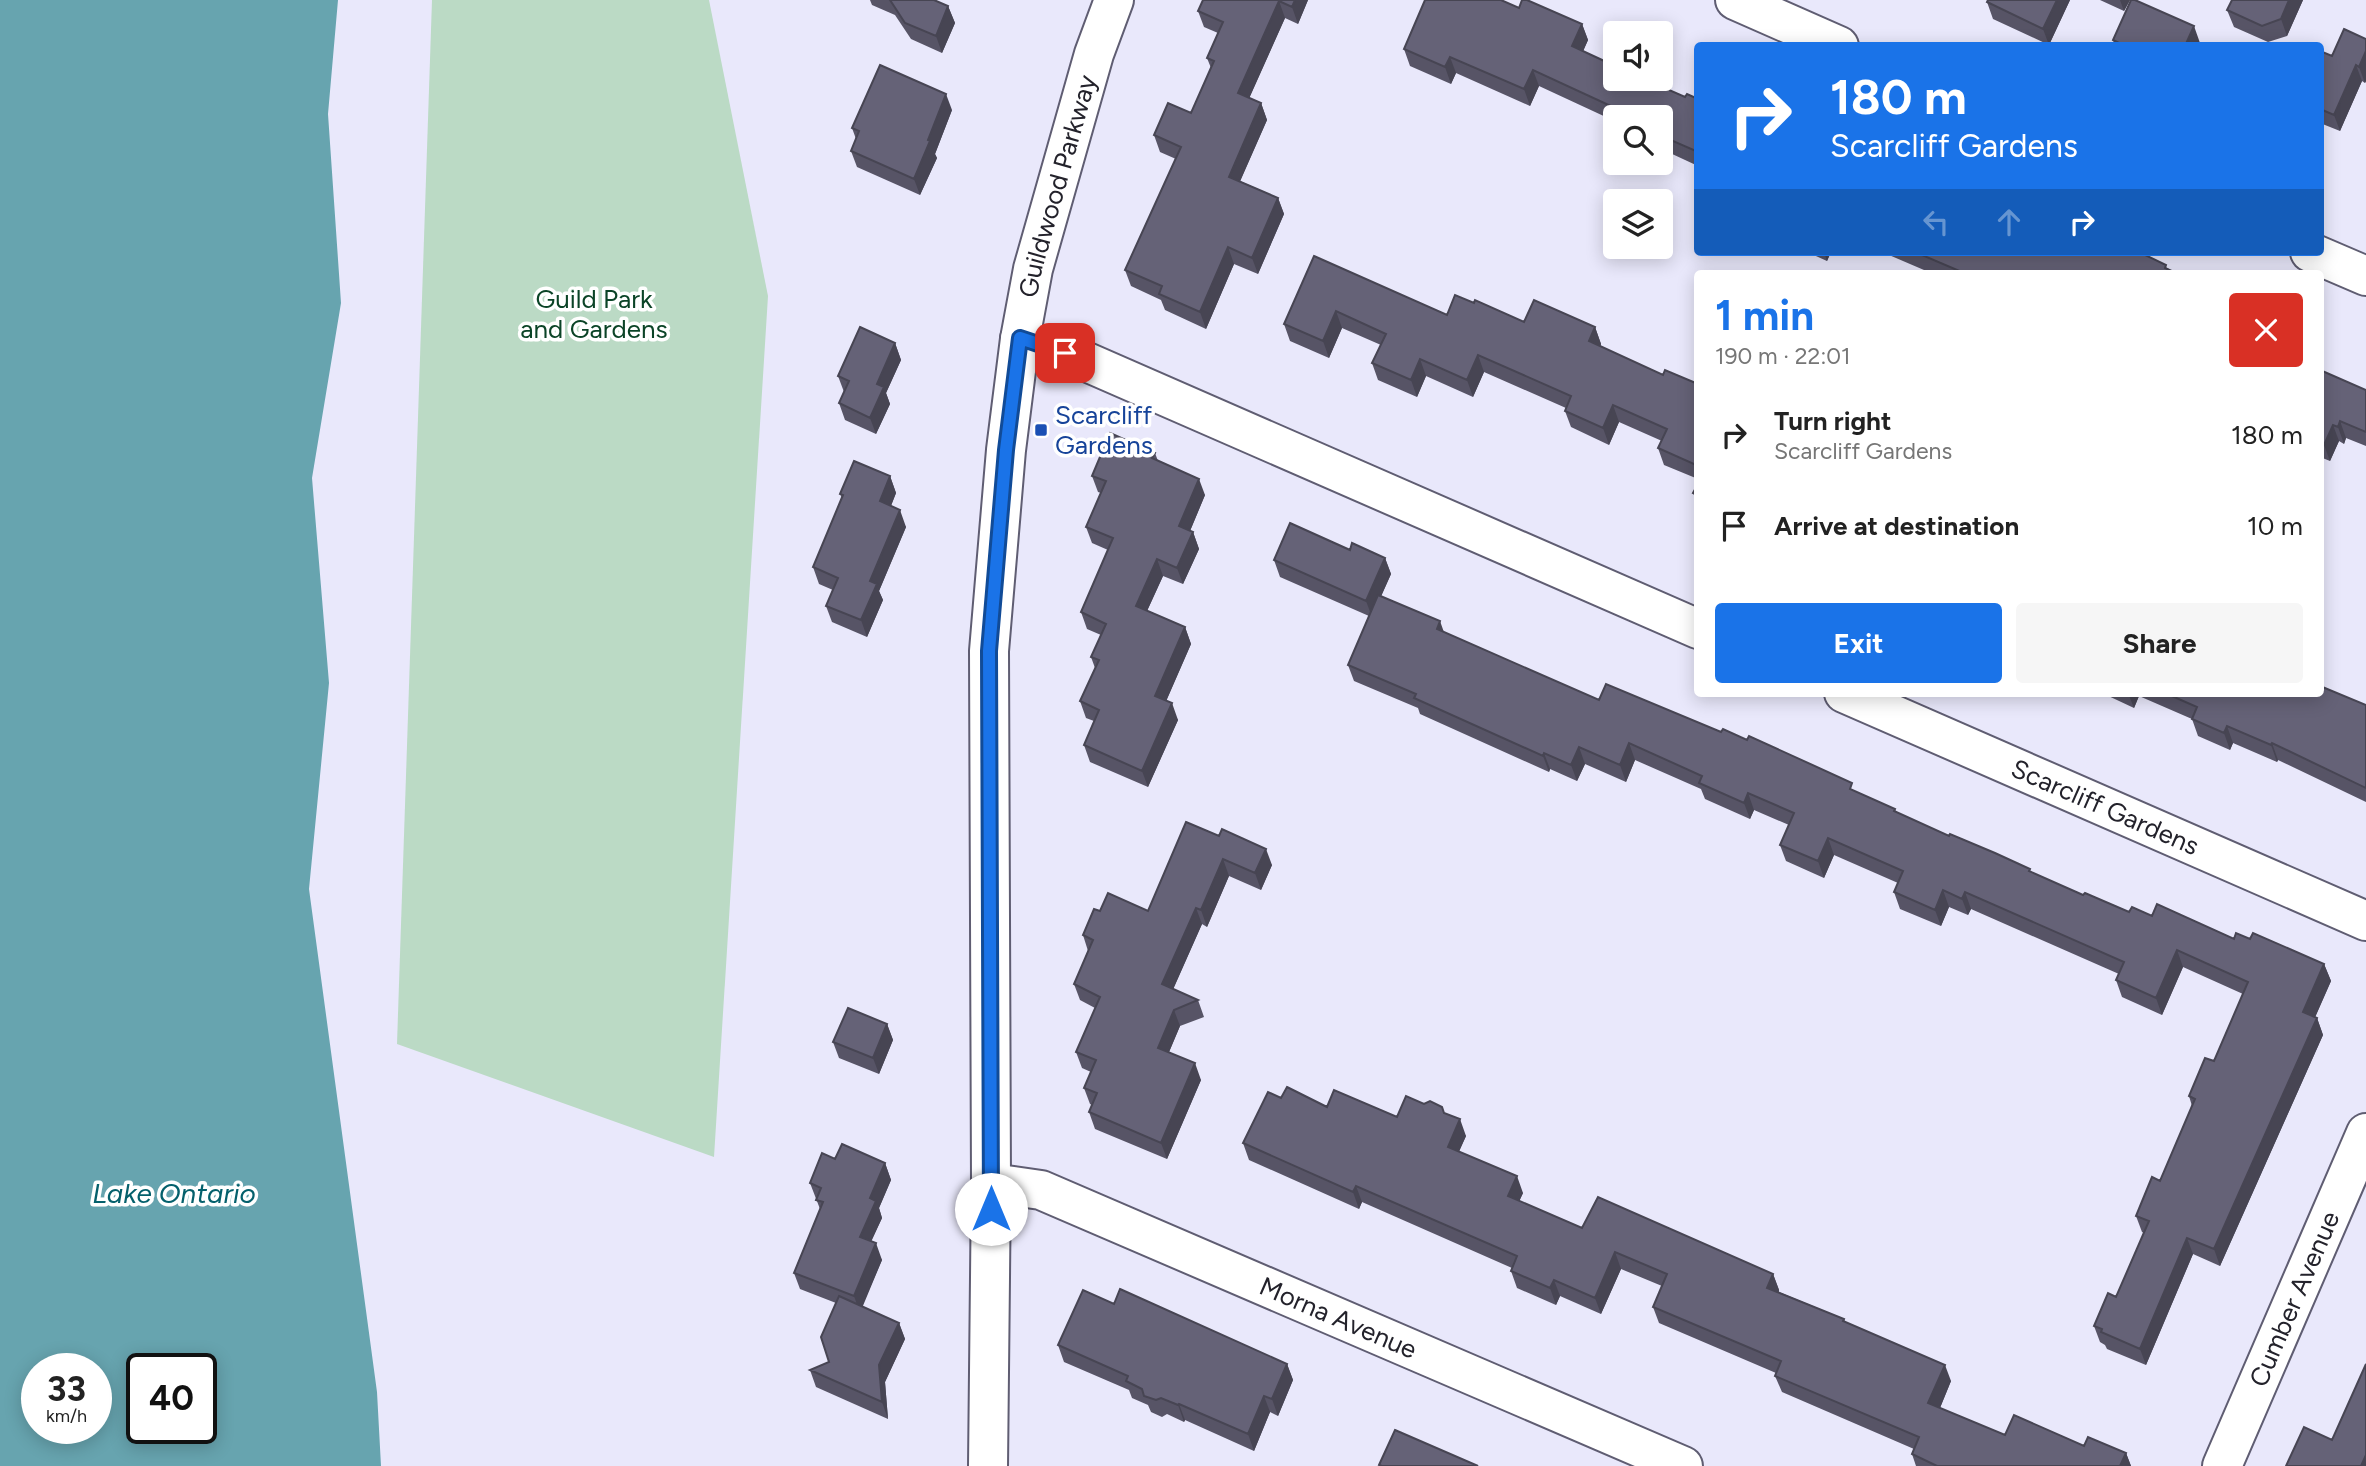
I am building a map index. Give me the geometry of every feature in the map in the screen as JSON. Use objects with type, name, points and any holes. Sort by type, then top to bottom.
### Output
[{"type":"street","name":"Guildwood Parkway","points":[[988,1466],[991,1183],[989,651],[1006,450],[1020,338],[1033,268],[1094,54],[1114,0]]},
{"type":"street","points":[[1735,0],[1830,42]]},
{"type":"street","points":[[2319,256],[2366,276]]},
{"type":"street","points":[[1020,338],[1073,356],[1694,627]]},
{"type":"street","name":"Scarcliff Gardens","points":[[1853,697],[2366,921]]},
{"type":"street","name":"Cumber Avenue","points":[[2222,1466],[2366,1133]]},
{"type":"street","name":"Morna Avenue","points":[[991,1183],[1041,1190],[1683,1466]]},
{"type":"green space","name":"Guild Park and Gardens","points":[[432,0],[709,0],[768,296],[714,1157],[397,1044]]},
{"type":"water","name":"Lake Ontario","points":[[0,0],[338,0],[328,114],[341,303],[312,478],[329,683],[309,889],[377,1392],[381,1466],[0,1466]]},
{"type":"building","points":[[890,0],[934,0],[948,6],[936,36],[905,23]]},
{"type":"building","points":[[1203,0],[1295,0],[1292,7],[1279,1],[1238,93],[1261,103],[1229,177],[1278,198],[1252,258],[1228,247],[1200,312],[1159,294],[1162,286],[1125,270],[1181,147],[1154,135],[1168,103],[1191,113],[1214,61],[1207,58],[1223,22],[1198,11]]},
{"type":"building","points":[[1425,0],[1501,0],[1519,8],[1522,0],[1527,0],[1582,24],[1572,46],[1603,60],[1603,91],[1671,91],[1685,97],[1687,94],[1694,97],[1694,150],[1673,141],[1673,105],[1609,105],[1533,70],[1524,89],[1450,57],[1445,67],[1404,49]]},
{"type":"building","points":[[2057,0],[2043,29],[1987,2]]},
{"type":"building","points":[[2131,0],[2194,26],[2187,42],[2113,40]]},
{"type":"building","points":[[2232,0],[2289,0],[2281,19],[2262,26],[2227,10]]},
{"type":"building","points":[[2344,29],[2366,39],[2366,51],[2359,67],[2356,65],[2334,115],[2324,111],[2324,53],[2332,56]]},
{"type":"building","points":[[880,65],[946,94],[914,179],[851,151],[859,131],[852,128]]},
{"type":"building","points":[[1314,256],[1447,315],[1455,295],[1474,303],[1475,300],[1524,322],[1534,300],[1595,327],[1589,341],[1663,375],[1665,370],[1694,382],[1694,464],[1658,448],[1667,429],[1613,405],[1603,428],[1565,411],[1571,396],[1478,355],[1467,380],[1420,359],[1411,380],[1372,363],[1386,334],[1336,311],[1323,341],[1284,324]]},
{"type":"building","points":[[1924,256],[2147,256],[2166,265],[2165,268],[2169,270],[1957,270]]},
{"type":"building","points":[[860,327],[895,343],[877,384],[884,387],[870,418],[839,403],[849,381],[838,376]]},
{"type":"building","points":[[2324,372],[2366,390],[2366,432],[2340,421],[2338,427],[2333,425],[2324,445]]},
{"type":"building","points":[[1110,433],[1155,453],[1152,458],[1199,479],[1179,526],[1193,532],[1177,568],[1157,559],[1136,606],[1185,627],[1155,696],[1172,703],[1142,771],[1084,745],[1099,710],[1080,701],[1099,660],[1091,657],[1106,624],[1081,612],[1113,538],[1086,527],[1106,481],[1092,476]]},
{"type":"building","points":[[854,461],[890,476],[880,501],[900,510],[870,581],[877,584],[861,620],[826,606],[838,578],[813,567]]},
{"type":"building","points":[[1290,523],[1350,550],[1352,543],[1385,558],[1366,601],[1274,560]]},
{"type":"building","points":[[1378,595],[1440,621],[1437,629],[1599,700],[1606,684],[1721,732],[1723,729],[1747,740],[1749,736],[1852,783],[1850,789],[1895,809],[1894,811],[1995,853],[2083,895],[2085,893],[2129,912],[2132,907],[2152,916],[2157,904],[2234,939],[2236,933],[2250,939],[2253,933],[2324,964],[2303,1012],[2317,1018],[2214,1249],[2187,1238],[2140,1349],[2101,1332],[2102,1329],[2094,1326],[2108,1293],[2116,1297],[2149,1221],[2136,1216],[2152,1177],[2160,1181],[2195,1099],[2189,1096],[2205,1058],[2214,1061],[2248,982],[2177,950],[2156,998],[2116,980],[2124,962],[1965,892],[1962,899],[1943,890],[1935,910],[1894,892],[1903,871],[1828,838],[1818,861],[1780,845],[1794,813],[1748,793],[1744,803],[1699,783],[1702,776],[1629,743],[1620,765],[1579,747],[1571,765],[1544,753],[1543,756],[1414,698],[1416,694],[1348,665]]},
{"type":"building","points":[[2324,688],[2366,705],[2366,788],[2272,743],[2271,745],[2227,726],[2224,733],[2192,719],[2197,707],[2174,697],[2324,697]]},
{"type":"building","points":[[1186,822],[1219,836],[1222,829],[1266,849],[1255,873],[1223,859],[1201,910],[1196,908],[1162,984],[1198,1000],[1174,1010],[1158,1048],[1195,1063],[1161,1143],[1089,1112],[1097,1093],[1084,1088],[1096,1060],[1076,1052],[1100,997],[1074,984],[1093,940],[1083,935],[1094,909],[1100,911],[1108,893],[1148,911]]},
{"type":"building","points":[[848,1008],[887,1024],[873,1058],[833,1042]]},
{"type":"building","points":[[1287,1087],[1327,1107],[1334,1090],[1397,1117],[1406,1096],[1424,1104],[1430,1101],[1442,1107],[1444,1113],[1460,1119],[1448,1147],[1517,1176],[1508,1196],[1582,1228],[1598,1197],[1773,1274],[1767,1288],[1844,1319],[1843,1321],[1945,1365],[1928,1403],[2005,1435],[2014,1415],[2084,1446],[2088,1437],[2126,1453],[2120,1466],[1937,1466],[1912,1454],[1919,1437],[1775,1376],[1781,1361],[1653,1307],[1667,1274],[1615,1252],[1595,1298],[1554,1280],[1550,1288],[1511,1271],[1517,1256],[1356,1186],[1353,1192],[1243,1143],[1268,1092],[1281,1098]]},
{"type":"building","points":[[842,1144],[885,1163],[870,1198],[876,1201],[860,1237],[876,1243],[854,1296],[794,1273],[823,1202],[816,1200],[821,1188],[810,1183],[822,1153],[835,1159]]},
{"type":"building","points":[[1120,1289],[1287,1364],[1272,1399],[1264,1396],[1248,1434],[1179,1404],[1144,1396],[1142,1389],[1126,1381],[1128,1376],[1058,1345],[1083,1290],[1114,1304]]},
{"type":"building","points":[[839,1296],[899,1323],[879,1365],[882,1402],[810,1370],[829,1362],[821,1337]]},
{"type":"building","points":[[2366,1364],[2366,1455],[2361,1466],[2286,1466],[2304,1427],[2332,1440]]},
{"type":"building","points":[[1395,1430],[1478,1466],[1379,1465]]},
{"type":"place","name":"Scarcliff Gardens","points":[[1041,430]]},
{"type":"route","points":[[991,1209],[989,651],[1006,450],[1020,338],[1065,353]]}]
